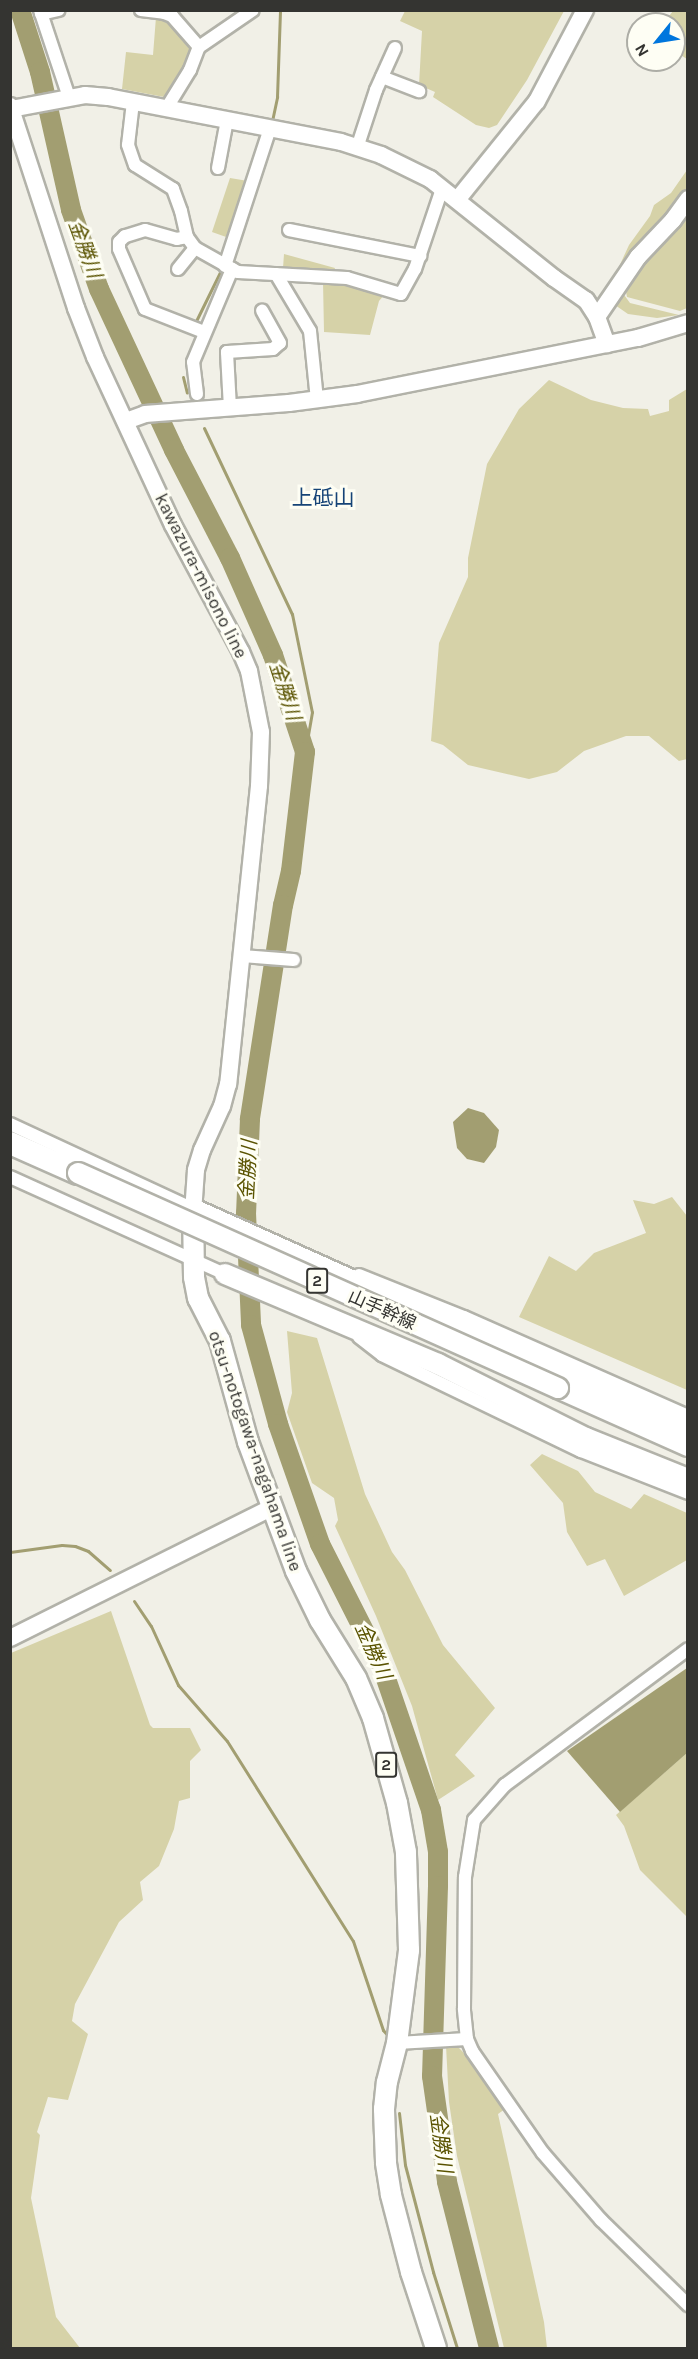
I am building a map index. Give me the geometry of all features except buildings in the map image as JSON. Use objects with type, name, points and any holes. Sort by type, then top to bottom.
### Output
[{"type":"highway","points":[[10,1143],[78,1173]]},
{"type":"main road","name":"山手幹線","points":[[78,1173],[687,1446]]},
{"type":"main road","points":[[193,1209],[318,1263],[374,1291],[687,1431]]},
{"type":"main road","name":"otsu-notogawa-nagahama line","points":[[193,1209],[194,1262],[198,1298],[220,1341],[235,1400],[273,1508],[306,1592],[356,1678],[368,1708],[397,1803],[406,1852],[409,1929],[401,2043],[387,2082],[384,2109],[386,2162],[411,2272],[436,2349]]},
{"type":"main road","points":[[225,1274],[438,1364],[603,1446],[687,1479]]},
{"type":"street","points":[[59,10],[41,12],[67,98]]},
{"type":"street","points":[[141,10],[164,12],[172,16],[199,47]]},
{"type":"street","points":[[166,109],[190,70],[199,47],[253,10]]},
{"type":"street","points":[[458,200],[537,101],[585,10]]},
{"type":"street","points":[[357,148],[382,77],[395,48]]},
{"type":"street","points":[[382,77],[419,91]]},
{"type":"street","points":[[11,107],[85,95],[133,102],[270,128],[357,148],[400,165],[430,179],[554,278],[586,300],[597,317],[607,344]]},
{"type":"street","points":[[133,102],[128,146],[135,165],[173,189],[187,237],[195,248],[228,267],[276,274],[347,278],[401,294],[415,269],[442,189]]},
{"type":"street","name":"kawazura-misono line","points":[[11,107],[76,308],[95,357],[130,420],[173,525],[229,627],[249,671],[261,732],[261,761],[228,1084],[222,1106],[202,1150],[196,1170],[193,1209]]},
{"type":"street","points":[[218,168],[227,120]]},
{"type":"street","points":[[197,394],[193,362],[228,267],[270,128]]},
{"type":"street","points":[[597,317],[638,257],[673,220],[687,199]]},
{"type":"street","points":[[187,237],[177,239],[145,230],[125,236],[119,242],[119,249],[145,309],[204,332]]},
{"type":"street","points":[[289,230],[420,256]]},
{"type":"street","points":[[178,268],[195,248]]},
{"type":"street","points":[[276,274],[310,331],[316,400]]},
{"type":"street","points":[[231,408],[227,352],[273,349],[280,343],[262,311]]},
{"type":"street","points":[[130,420],[181,412],[316,400],[368,392],[607,344],[687,323]]},
{"type":"street","points":[[242,956],[294,960]]},
{"type":"street","points":[[10,1124],[193,1209]]},
{"type":"street","points":[[10,1177],[194,1262],[225,1274]]},
{"type":"street","points":[[318,1263],[391,1286],[687,1416]]},
{"type":"street","points":[[343,1324],[382,1355],[581,1451],[687,1493]]},
{"type":"street","points":[[10,1638],[273,1508]]},
{"type":"street","points":[[687,1649],[505,1785],[485,1805],[474,1821],[465,1877],[464,2009],[461,2039],[472,2051],[543,2153],[601,2220],[687,2305]]},
{"type":"street","points":[[401,2043],[461,2039]]},
{"type":"shaded area","points":[[405,11],[564,11],[527,80],[497,125],[489,128],[476,125],[433,97],[435,92],[419,85],[422,31],[400,21]]},
{"type":"shaded area","points":[[687,11],[687,59],[686,12],[672,12]]},
{"type":"shaded area","points":[[156,17],[171,22],[190,44],[191,55],[172,89],[164,97],[122,89],[126,52],[153,55]]},
{"type":"shaded area","points":[[687,170],[687,189],[606,295],[629,245],[650,216],[654,205],[671,193]]},
{"type":"shaded area","points":[[230,178],[248,181],[229,238],[212,232]]},
{"type":"shaded area","points":[[687,214],[687,308],[680,311],[627,297],[625,286],[642,262]]},
{"type":"shaded area","points":[[284,254],[335,268],[334,271],[283,268]]},
{"type":"shaded area","points":[[340,281],[385,294],[379,301],[370,335],[324,332],[323,282]]},
{"type":"shaded area","points":[[622,292],[630,303],[679,315],[657,318],[628,314],[615,305]]},
{"type":"shaded area","points":[[549,380],[591,400],[623,408],[648,409],[650,416],[669,411],[669,400],[687,389],[687,759],[679,761],[649,736],[626,736],[584,751],[557,772],[529,779],[468,765],[443,745],[431,741],[439,643],[468,577],[468,558],[487,464],[519,409]]},
{"type":"shaded area","points":[[468,1108],[484,1113],[499,1130],[496,1147],[484,1163],[467,1159],[457,1148],[453,1122]]},
{"type":"shaded area","points":[[672,1197],[687,1216],[687,1390],[519,1317],[549,1256],[576,1271],[594,1253],[646,1233],[633,1200],[654,1204]]},
{"type":"shaded area","points":[[287,1331],[317,1338],[365,1494],[392,1552],[405,1570],[443,1645],[495,1708],[455,1755],[475,1776],[438,1800],[412,1706],[376,1616],[335,1526],[338,1520],[334,1498],[312,1483],[287,1412],[292,1393]]},
{"type":"shaded area","points":[[542,1454],[578,1471],[595,1492],[631,1509],[644,1494],[687,1513],[687,1560],[624,1596],[605,1559],[587,1566],[567,1532],[563,1503],[530,1465]]},
{"type":"shaded area","points":[[111,1611],[150,1725],[153,1728],[190,1728],[201,1750],[190,1761],[190,1798],[179,1801],[174,1829],[159,1866],[140,1882],[143,1900],[119,1922],[75,2004],[72,2021],[88,2034],[68,2100],[48,2097],[37,2132],[40,2135],[31,2198],[56,2317],[80,2348],[11,2348],[11,1653]]},
{"type":"shaded area","points":[[687,1668],[687,1753],[620,1812],[567,1751]]},
{"type":"shaded area","points":[[687,1753],[687,1917],[640,1870],[624,1826],[616,1815]]},
{"type":"shaded area","points":[[456,2045],[482,2071],[505,2109],[498,2114],[544,2322],[547,2348],[504,2348],[457,2156],[449,2102],[446,2046]]},
{"type":"waterway","name":"金勝川","points":[[20,10],[40,72],[71,210],[99,289],[174,450],[230,558],[273,655],[305,752],[291,871],[283,905],[250,1119],[246,1213],[251,1325],[278,1424],[320,1544],[381,1664],[431,1810],[438,1852],[432,2076],[447,2182],[489,2348]]},
{"type":"waterway","points":[[272,121],[277,97],[280,10]]},
{"type":"waterway","points":[[196,321],[221,270]]},
{"type":"waterway","points":[[183,377],[187,393]]},
{"type":"waterway","points":[[204,428],[292,614],[312,712],[305,752]]},
{"type":"waterway","points":[[10,1552],[62,1545],[75,1546],[88,1551],[110,1570]]},
{"type":"waterway","points":[[134,1601],[151,1626],[178,1685],[227,1741],[353,1941],[383,2030],[388,2036]]},
{"type":"waterway","points":[[399,2113],[405,2165],[433,2272],[457,2348]]},
{"type":"district","name":"上砥山","points":[[323,498]]}]
